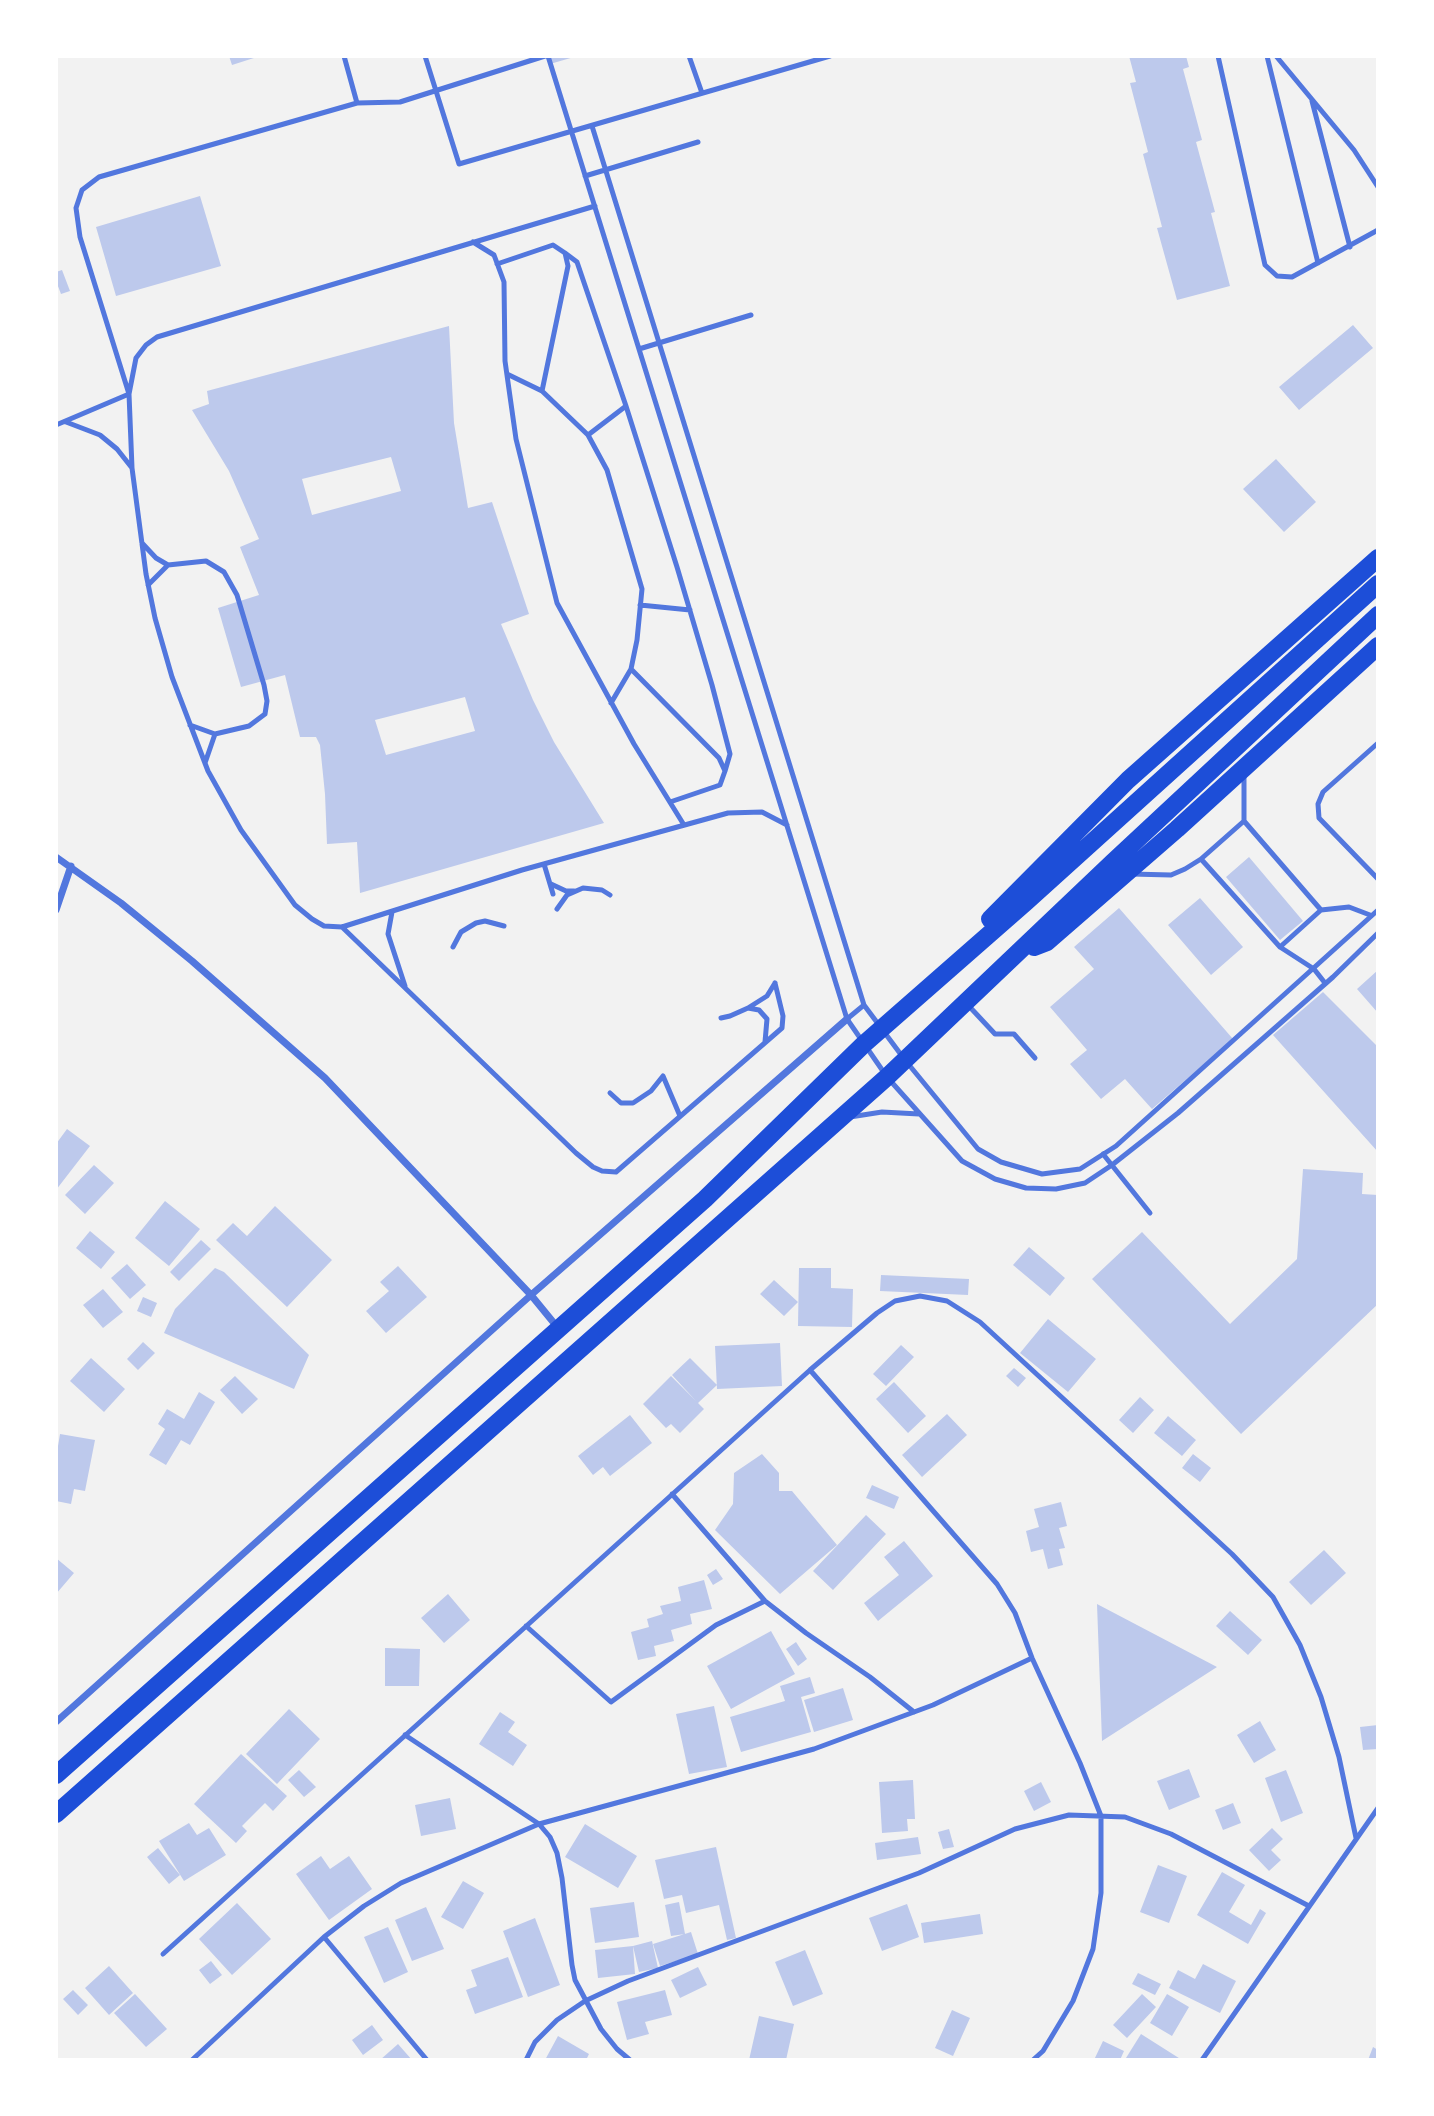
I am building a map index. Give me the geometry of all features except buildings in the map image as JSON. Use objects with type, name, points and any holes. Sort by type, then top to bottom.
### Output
[{"type":"main road","points":[[940,978],[960,948],[1128,780],[1378,558]]},
{"type":"main road","points":[[56,1775],[705,1199],[864,1044],[1378,583]]},
{"type":"main road","points":[[56,1814],[887,1077],[1378,615]]},
{"type":"main road","points":[[1019,953],[1047,942],[1245,768],[1378,646]]},
{"type":"street","points":[[56,857],[121,903],[182,953],[325,1078],[531,1295],[559,1329]]},
{"type":"street","points":[[56,909],[71,866]]},
{"type":"street","points":[[56,1722],[531,1295],[847,1019]]},
{"type":"lane","points":[[344,56],[358,103]]},
{"type":"lane","points":[[425,56],[458,164],[830,56]]},
{"type":"lane","points":[[129,394],[80,237],[76,208],[82,190],[99,177],[358,103],[400,102],[547,56],[847,1019],[887,1077],[962,1161],[995,1179],[1026,1188],[1056,1189],[1085,1183],[1178,1112],[1378,933]]},
{"type":"lane","points":[[689,56],[702,93]]},
{"type":"lane","points":[[1218,56],[1265,265],[1277,276],[1292,277],[1378,230]]},
{"type":"lane","points":[[1267,56],[1318,263]]},
{"type":"lane","points":[[1276,56],[1354,150],[1378,187]]},
{"type":"lane","points":[[1311,99],[1350,247]]},
{"type":"lane","points":[[592,126],[864,1005],[978,1149],[1001,1162],[1042,1174],[1080,1170],[1116,1146],[1378,910]]},
{"type":"lane","points":[[585,176],[698,142]]},
{"type":"lane","points":[[594,206],[158,337],[146,345],[136,358],[129,394],[132,468],[148,585],[172,677],[205,763],[241,830],[295,905],[324,926],[342,927],[544,864],[728,813],[762,812],[787,824]]},
{"type":"lane","points":[[473,242],[494,255],[504,282],[507,374],[516,439],[557,603],[611,702],[684,825]]},
{"type":"lane","points":[[497,264],[553,245],[577,262],[626,406],[690,610],[730,754],[720,785],[670,802]]},
{"type":"lane","points":[[542,391],[568,266],[565,253]]},
{"type":"lane","points":[[639,349],[751,315]]},
{"type":"lane","points":[[507,374],[542,391],[588,435],[607,470],[642,589],[631,669],[611,702]]},
{"type":"lane","points":[[56,425],[129,394]]},
{"type":"lane","points":[[588,435],[626,406]]},
{"type":"lane","points":[[66,422],[100,435],[117,449],[132,468]]},
{"type":"lane","points":[[142,543],[156,558],[169,565],[206,561],[224,572],[237,595],[264,685],[267,701],[265,713],[248,726],[215,734],[190,725]]},
{"type":"lane","points":[[148,585],[169,565]]},
{"type":"lane","points":[[640,605],[690,610]]},
{"type":"lane","points":[[631,669],[719,758],[724,771]]},
{"type":"lane","points":[[205,763],[215,734]]},
{"type":"lane","points":[[1378,743],[1323,792],[1318,804],[1319,818],[1378,879]]},
{"type":"lane","points":[[1245,768],[1242,780],[1244,821],[1321,910]]},
{"type":"lane","points":[[1125,874],[1171,875],[1185,870],[1244,821]]},
{"type":"lane","points":[[1201,859],[1280,947],[1314,969],[1325,983]]},
{"type":"lane","points":[[544,864],[553,894]]},
{"type":"lane","points":[[550,883],[566,891],[592,888],[610,895]]},
{"type":"lane","points":[[558,909],[561,902],[574,891]]},
{"type":"lane","points":[[1280,947],[1321,910],[1349,907],[1370,915]]},
{"type":"lane","points":[[392,912],[388,934],[407,989]]},
{"type":"lane","points":[[453,947],[461,932],[475,923],[485,921],[504,926]]},
{"type":"lane","points":[[342,927],[576,1153],[602,1171],[615,1172],[782,1028],[783,1016],[775,983],[767,996],[748,1008],[721,1018]]},
{"type":"lane","points":[[966,1003],[995,1034],[1014,1034],[1035,1058]]},
{"type":"lane","points":[[847,1019],[864,1005]]},
{"type":"lane","points":[[748,1008],[759,1010],[767,1019],[765,1042]]},
{"type":"lane","points":[[610,1093],[621,1104],[633,1103],[651,1091],[663,1076],[680,1116]]},
{"type":"lane","points":[[840,1118],[882,1112],[919,1114]]},
{"type":"lane","points":[[1103,1154],[1150,1213]]},
{"type":"lane","points":[[163,1954],[810,1370],[877,1312],[895,1301],[920,1296],[947,1301],[980,1322],[1232,1554],[1273,1597],[1300,1645],[1321,1697],[1339,1758],[1356,1838]]},
{"type":"lane","points":[[810,1370],[997,1584],[1015,1614],[1101,1816],[1101,1893],[1093,1949],[1073,2001],[1042,2051],[1033,2060]]},
{"type":"lane","points":[[672,1494],[765,1601],[914,1712]]},
{"type":"lane","points":[[526,1626],[611,1702],[716,1625],[765,1601]]},
{"type":"lane","points":[[192,2060],[324,1937],[364,1906],[401,1883],[539,1825],[814,1749],[914,1712],[1032,1658]]},
{"type":"lane","points":[[405,1735],[539,1825],[550,1837],[557,1853],[562,1878],[575,1980],[601,2029],[630,2060]]},
{"type":"lane","points":[[1202,2060],[1378,1808]]},
{"type":"lane","points":[[526,2060],[536,2042],[558,2020],[585,2001],[628,1981],[919,1873],[1015,1829],[1069,1815],[1125,1817],[1171,1833],[1309,1906]]},
{"type":"lane","points":[[324,1937],[427,2060]]},
{"type":"lane","points":[[1042,2051],[1047,2060]]}]
